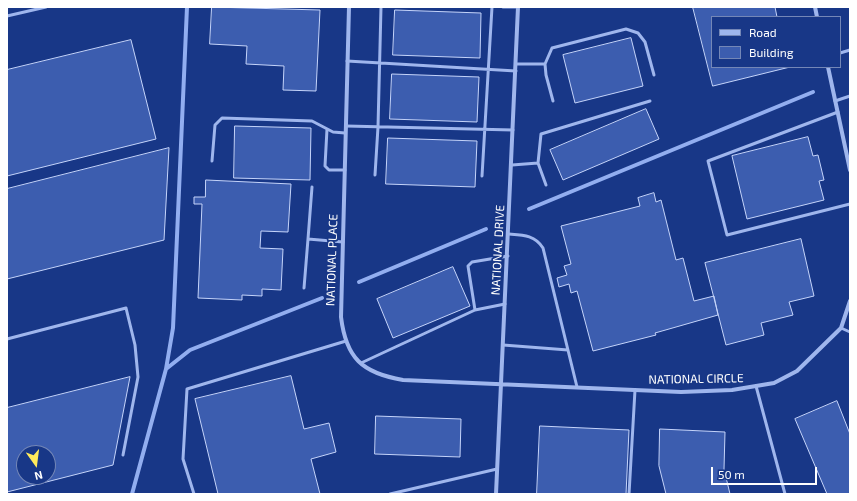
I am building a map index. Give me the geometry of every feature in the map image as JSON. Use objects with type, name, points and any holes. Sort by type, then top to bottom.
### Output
[{"type":"street","name":"NATIONAL PLACE","points":[[349,7],[341,317],[346,341],[352,354],[366,368],[383,377],[403,380],[501,384]]},
{"type":"street","name":"NATIONAL DRIVE","points":[[496,494],[509,234],[518,7]]},
{"type":"street","points":[[828,68],[850,170]]},
{"type":"street","name":"NATIONAL CIRCLE","points":[[501,384],[681,392],[732,390],[774,383],[797,371],[841,328],[850,301]]},
{"type":"lane","points":[[7,16],[46,7]]},
{"type":"lane","points":[[375,175],[378,127],[381,7]]},
{"type":"lane","points":[[482,176],[486,129],[492,7]]},
{"type":"lane","points":[[503,7],[518,7]]},
{"type":"lane","points":[[553,101],[545,64],[552,48],[626,29],[638,33],[645,42],[654,75]]},
{"type":"lane","points":[[347,61],[516,71]]},
{"type":"lane","points":[[516,64],[545,64]]},
{"type":"lane","points":[[835,101],[850,96]]},
{"type":"lane","points":[[546,185],[538,162],[541,134],[650,101]]},
{"type":"lane","points":[[838,112],[708,161],[727,235],[850,204]]},
{"type":"lane","points":[[212,161],[215,124],[222,118],[312,121],[333,132],[345,133]]},
{"type":"lane","points":[[346,126],[513,130]]},
{"type":"lane","points":[[327,129],[325,166],[329,170],[345,170]]},
{"type":"lane","points":[[512,165],[538,162]]},
{"type":"lane","points":[[304,288],[312,187]]},
{"type":"lane","points":[[509,234],[529,236],[538,240],[543,248],[577,387]]},
{"type":"lane","points":[[308,239],[343,242]]},
{"type":"lane","points":[[475,310],[468,266],[472,262],[508,256]]},
{"type":"lane","points":[[361,363],[475,310],[505,304]]},
{"type":"lane","points":[[7,340],[126,308],[135,345],[138,378],[123,455]]},
{"type":"lane","points":[[841,328],[850,332]]},
{"type":"lane","points":[[194,494],[183,460],[187,389],[346,341]]},
{"type":"lane","points":[[503,345],[568,350]]},
{"type":"lane","points":[[756,386],[785,494]]},
{"type":"lane","points":[[629,494],[635,390]]},
{"type":"lane","points":[[390,494],[497,469]]},
{"type":"building","points":[[212,7],[320,10],[316,91],[283,90],[284,66],[246,64],[247,46],[210,44]]},
{"type":"building","points":[[693,7],[775,7],[777,16],[711,16],[711,68],[786,68],[713,86]]},
{"type":"building","points":[[395,10],[481,13],[480,58],[393,55]]},
{"type":"building","points":[[631,38],[643,86],[575,103],[563,55]]},
{"type":"building","points":[[131,40],[156,139],[7,176],[7,70]]},
{"type":"building","points":[[392,74],[479,77],[477,122],[390,119]]},
{"type":"building","points":[[646,109],[659,139],[563,180],[550,150]]},
{"type":"building","points":[[235,126],[311,128],[310,180],[234,178]]},
{"type":"building","points":[[808,137],[813,156],[818,155],[824,180],[819,181],[824,200],[747,219],[732,156]]},
{"type":"building","points":[[388,138],[477,141],[475,187],[386,184]]},
{"type":"building","points":[[169,148],[164,240],[7,279],[7,189]]},
{"type":"building","points":[[206,180],[291,184],[288,232],[261,231],[260,248],[283,249],[281,290],[262,289],[262,296],[242,295],[242,300],[198,298],[202,204],[194,204],[194,197],[205,197]]},
{"type":"building","points":[[654,193],[656,202],[661,200],[676,260],[683,258],[694,301],[714,296],[718,315],[655,333],[656,335],[593,351],[577,291],[571,293],[569,284],[559,287],[557,278],[567,275],[564,266],[571,264],[561,226],[640,206],[638,198]]},
{"type":"building","points":[[801,239],[814,296],[789,302],[793,315],[761,323],[764,335],[726,345],[705,263]]},
{"type":"building","points":[[453,267],[470,306],[393,338],[377,299]]},
{"type":"building","points":[[291,376],[304,429],[329,423],[336,452],[311,459],[320,494],[218,494],[195,399]]},
{"type":"building","points":[[130,377],[113,465],[56,480],[56,445],[16,445],[16,485],[34,485],[7,492],[7,408]]},
{"type":"building","points":[[837,401],[850,434],[850,494],[827,494],[795,419]]},
{"type":"building","points":[[376,416],[461,419],[460,457],[375,454]]},
{"type":"building","points":[[540,426],[629,430],[626,494],[537,494]]},
{"type":"building","points":[[660,429],[725,432],[724,469],[730,494],[666,494],[659,466]]},
{"type":"waterway","points":[[132,494],[166,369],[173,328],[187,7]]},
{"type":"waterway","points":[[529,209],[813,92]]},
{"type":"waterway","points":[[359,282],[486,229]]},
{"type":"waterway","points":[[166,369],[190,350],[322,298]]}]
